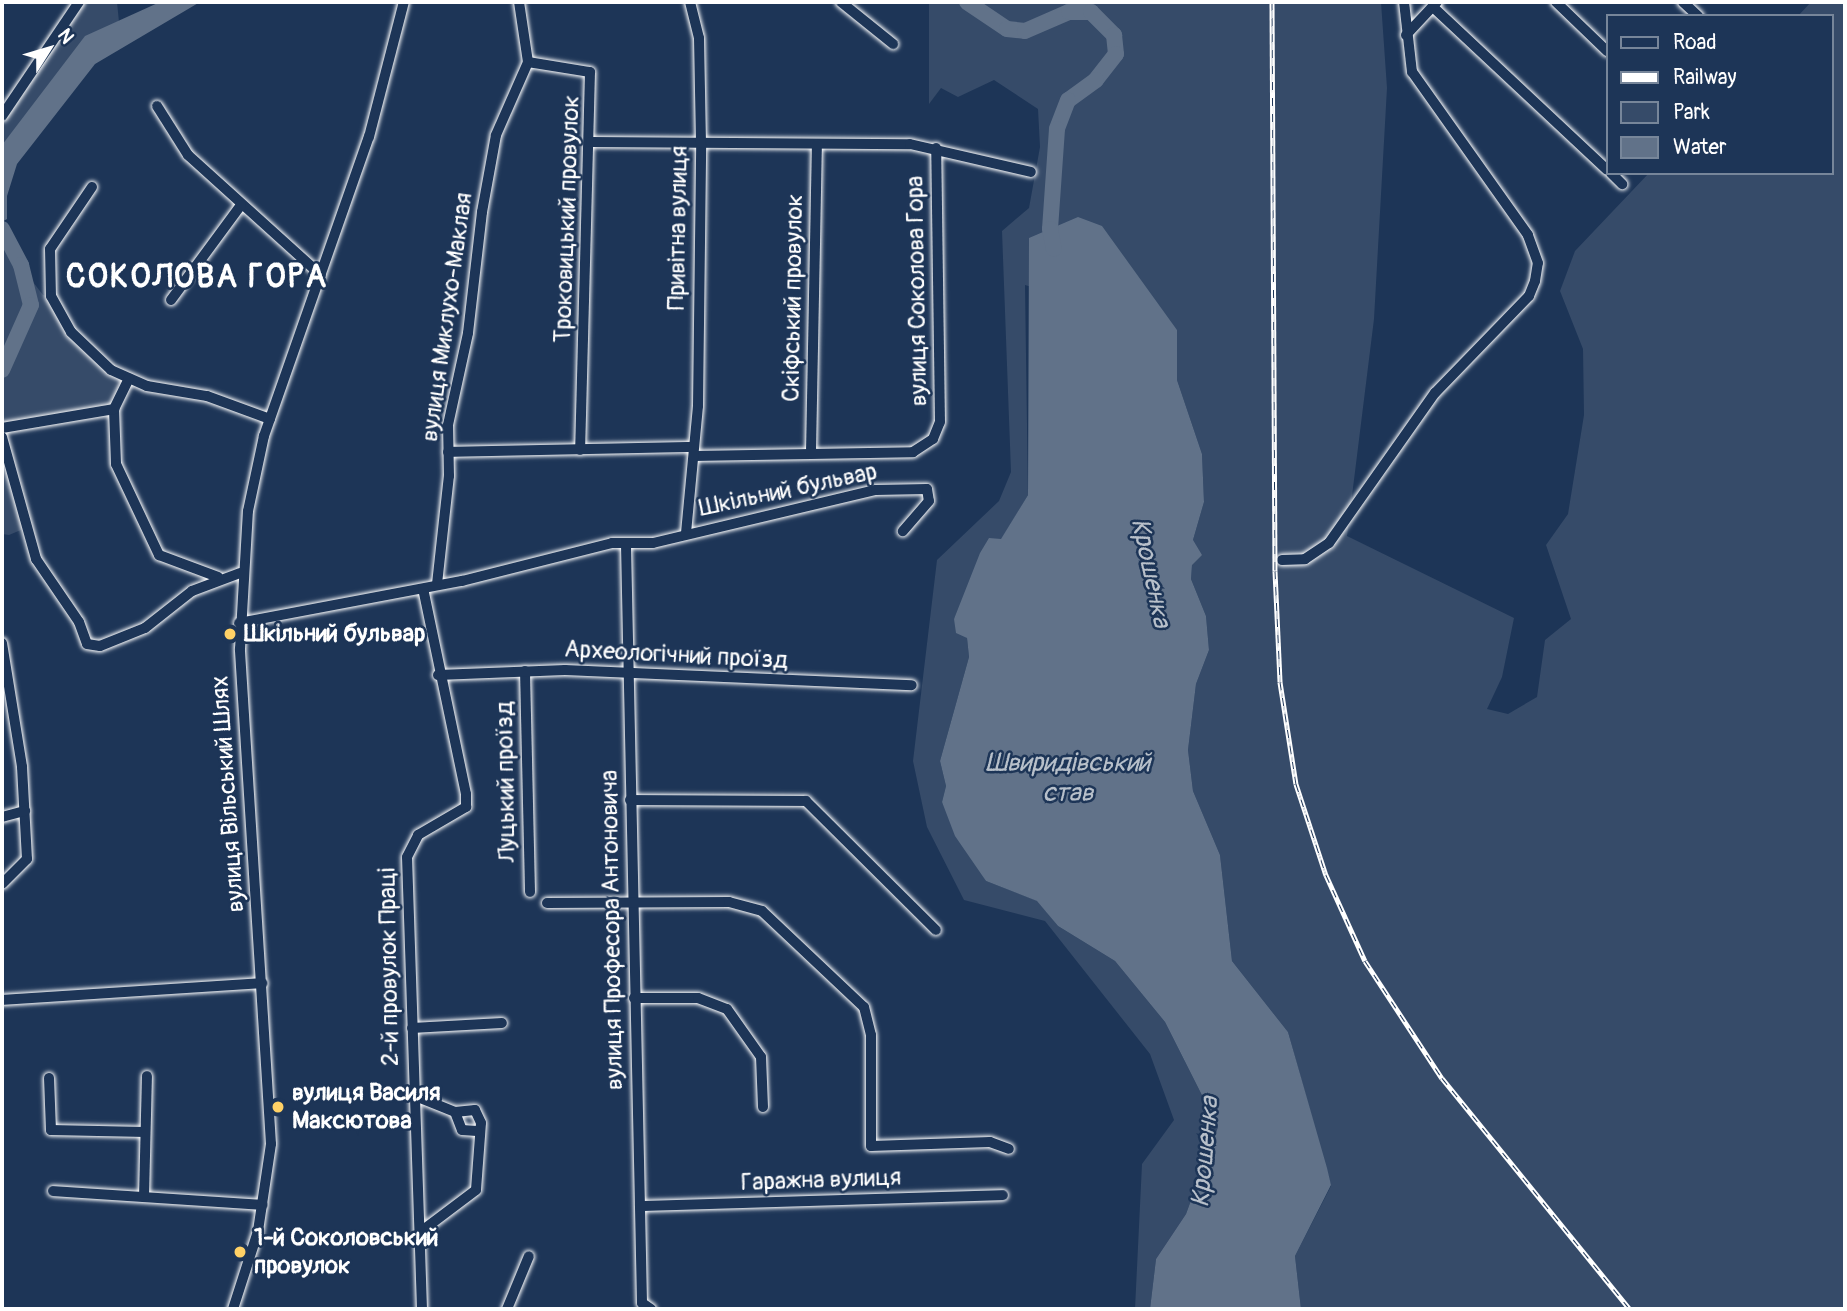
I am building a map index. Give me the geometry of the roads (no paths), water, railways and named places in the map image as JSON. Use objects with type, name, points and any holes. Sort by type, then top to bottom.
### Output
[{"type":"street","points":[[2,116],[79,2]]},
{"type":"street","name":"вулиця Вільський Шлях","points":[[233,1309],[263,1205],[271,1144],[239,623],[240,573],[253,481],[270,419],[372,127],[404,2]]},
{"type":"street","points":[[519,2],[520,41],[528,62]]},
{"type":"street","name":"Привітна вулиця","points":[[690,2],[699,38],[701,143],[694,452]]},
{"type":"street","points":[[841,2],[893,44]]},
{"type":"street","points":[[1282,560],[1305,559],[1329,543],[1435,393],[1529,296],[1535,281],[1538,262],[1528,235],[1412,72],[1404,2]]},
{"type":"street","points":[[1556,2],[1605,49]]},
{"type":"street","points":[[1683,2],[1696,14]]},
{"type":"street","points":[[1406,35],[1435,4],[1605,168]]},
{"type":"street","name":"Троковицький провулок","points":[[528,62],[590,72],[591,142],[580,450]]},
{"type":"street","name":"вулиця Миклухо-Маклая","points":[[437,584],[448,452],[496,135],[528,62]]},
{"type":"street","points":[[157,106],[188,155],[321,275]]},
{"type":"street","points":[[591,142],[936,148],[1031,172]]},
{"type":"street","name":"Скіфський провулок","points":[[811,453],[817,144]]},
{"type":"street","name":"вулиця Соколова Гора","points":[[448,452],[580,450],[811,453],[924,450],[937,432],[936,148]]},
{"type":"street","points":[[1613,175],[1622,184]]},
{"type":"street","points":[[92,187],[50,249],[51,296],[71,332],[111,370],[129,378],[206,396],[270,419]]},
{"type":"street","points":[[171,300],[241,205]]},
{"type":"street","points":[[129,378],[114,409],[116,464],[159,555],[218,577]]},
{"type":"street","points":[[2,428],[114,409]]},
{"type":"street","points":[[2,437],[36,559],[79,622],[87,644],[100,646],[145,628],[218,577],[240,573]]},
{"type":"street","points":[[686,533],[694,452]]},
{"type":"street","name":"Шкільний бульвар","points":[[239,623],[424,589],[612,543],[625,545],[686,533],[876,490],[927,489],[929,501],[904,531]]},
{"type":"street","name":"вулиця Професора Антоновича","points":[[625,545],[642,1303],[650,1309]]},
{"type":"street","points":[[424,589],[438,675]]},
{"type":"street","points":[[2,643],[25,811],[27,859],[2,884]]},
{"type":"street","name":"Археологічний проїзд","points":[[438,675],[524,671],[912,685]]},
{"type":"street","name":"Луцький проїзд","points":[[524,671],[530,891]]},
{"type":"street","name":"2-й провулок Праці","points":[[422,1309],[407,858],[418,835],[466,807],[438,675]]},
{"type":"street","points":[[629,800],[806,801],[936,930]]},
{"type":"street","points":[[2,817],[25,811]]},
{"type":"street","points":[[547,903],[729,902],[762,911],[864,1007],[871,1035],[871,1146],[973,1141],[1009,1149]]},
{"type":"street","points":[[2,1000],[262,983]]},
{"type":"street","points":[[634,998],[698,999],[727,1009],[761,1057],[763,1107]]},
{"type":"street","points":[[412,1028],[502,1023]]},
{"type":"street","points":[[144,1198],[147,1076]]},
{"type":"street","points":[[50,1078],[51,1130],[145,1132]]},
{"type":"street","points":[[413,1095],[455,1112],[475,1110],[481,1123],[477,1131],[482,1164],[475,1190],[419,1233]]},
{"type":"street","points":[[455,1112],[462,1130],[477,1131]]},
{"type":"street","points":[[53,1191],[263,1205]]},
{"type":"street","name":"Гаражна вулиця","points":[[640,1206],[1003,1195]]},
{"type":"street","points":[[507,1309],[529,1256]]},
{"type":"water","points":[[160,2],[200,2],[95,64],[17,164],[7,196],[7,219],[2,222],[2,145],[85,36]]},
{"type":"water","name":"Швиридівський став","points":[[1078,217],[1102,226],[1177,330],[1177,380],[1202,454],[1204,502],[1193,540],[1202,555],[1192,565],[1191,579],[1206,616],[1209,650],[1196,684],[1188,750],[1193,791],[1220,855],[1232,961],[1288,1032],[1331,1185],[1295,1256],[1301,1309],[1150,1309],[1156,1259],[1186,1214],[1218,1127],[1165,1022],[1115,961],[1058,926],[1037,901],[986,881],[955,836],[942,802],[946,786],[940,761],[969,657],[967,638],[956,633],[954,619],[980,553],[989,538],[1001,539],[1028,495],[1029,238]]},
{"type":"waterway","name":"Крошенка","points":[[967,2],[1007,29],[1025,31],[1069,12],[1091,12],[1114,35],[1116,54],[1096,80],[1068,100],[1057,129],[1050,229],[1054,249]]},
{"type":"waterway","points":[[2,229],[21,265],[31,305],[2,370]]},
{"type":"railway","points":[[1272,2],[1275,571],[1280,682],[1296,784],[1326,875],[1365,961],[1442,1078],[1630,1309]]},
{"type":"place","name":"Шкільний бульвар","points":[[230,634]]},
{"type":"place","name":"вулиця Василя Максютова","points":[[278,1107]]},
{"type":"place","name":"1-й Соколовський провулок","points":[[240,1252]]},
{"type":"district","name":"СОКОЛОВА ГОРА","points":[[197,277]]}]
